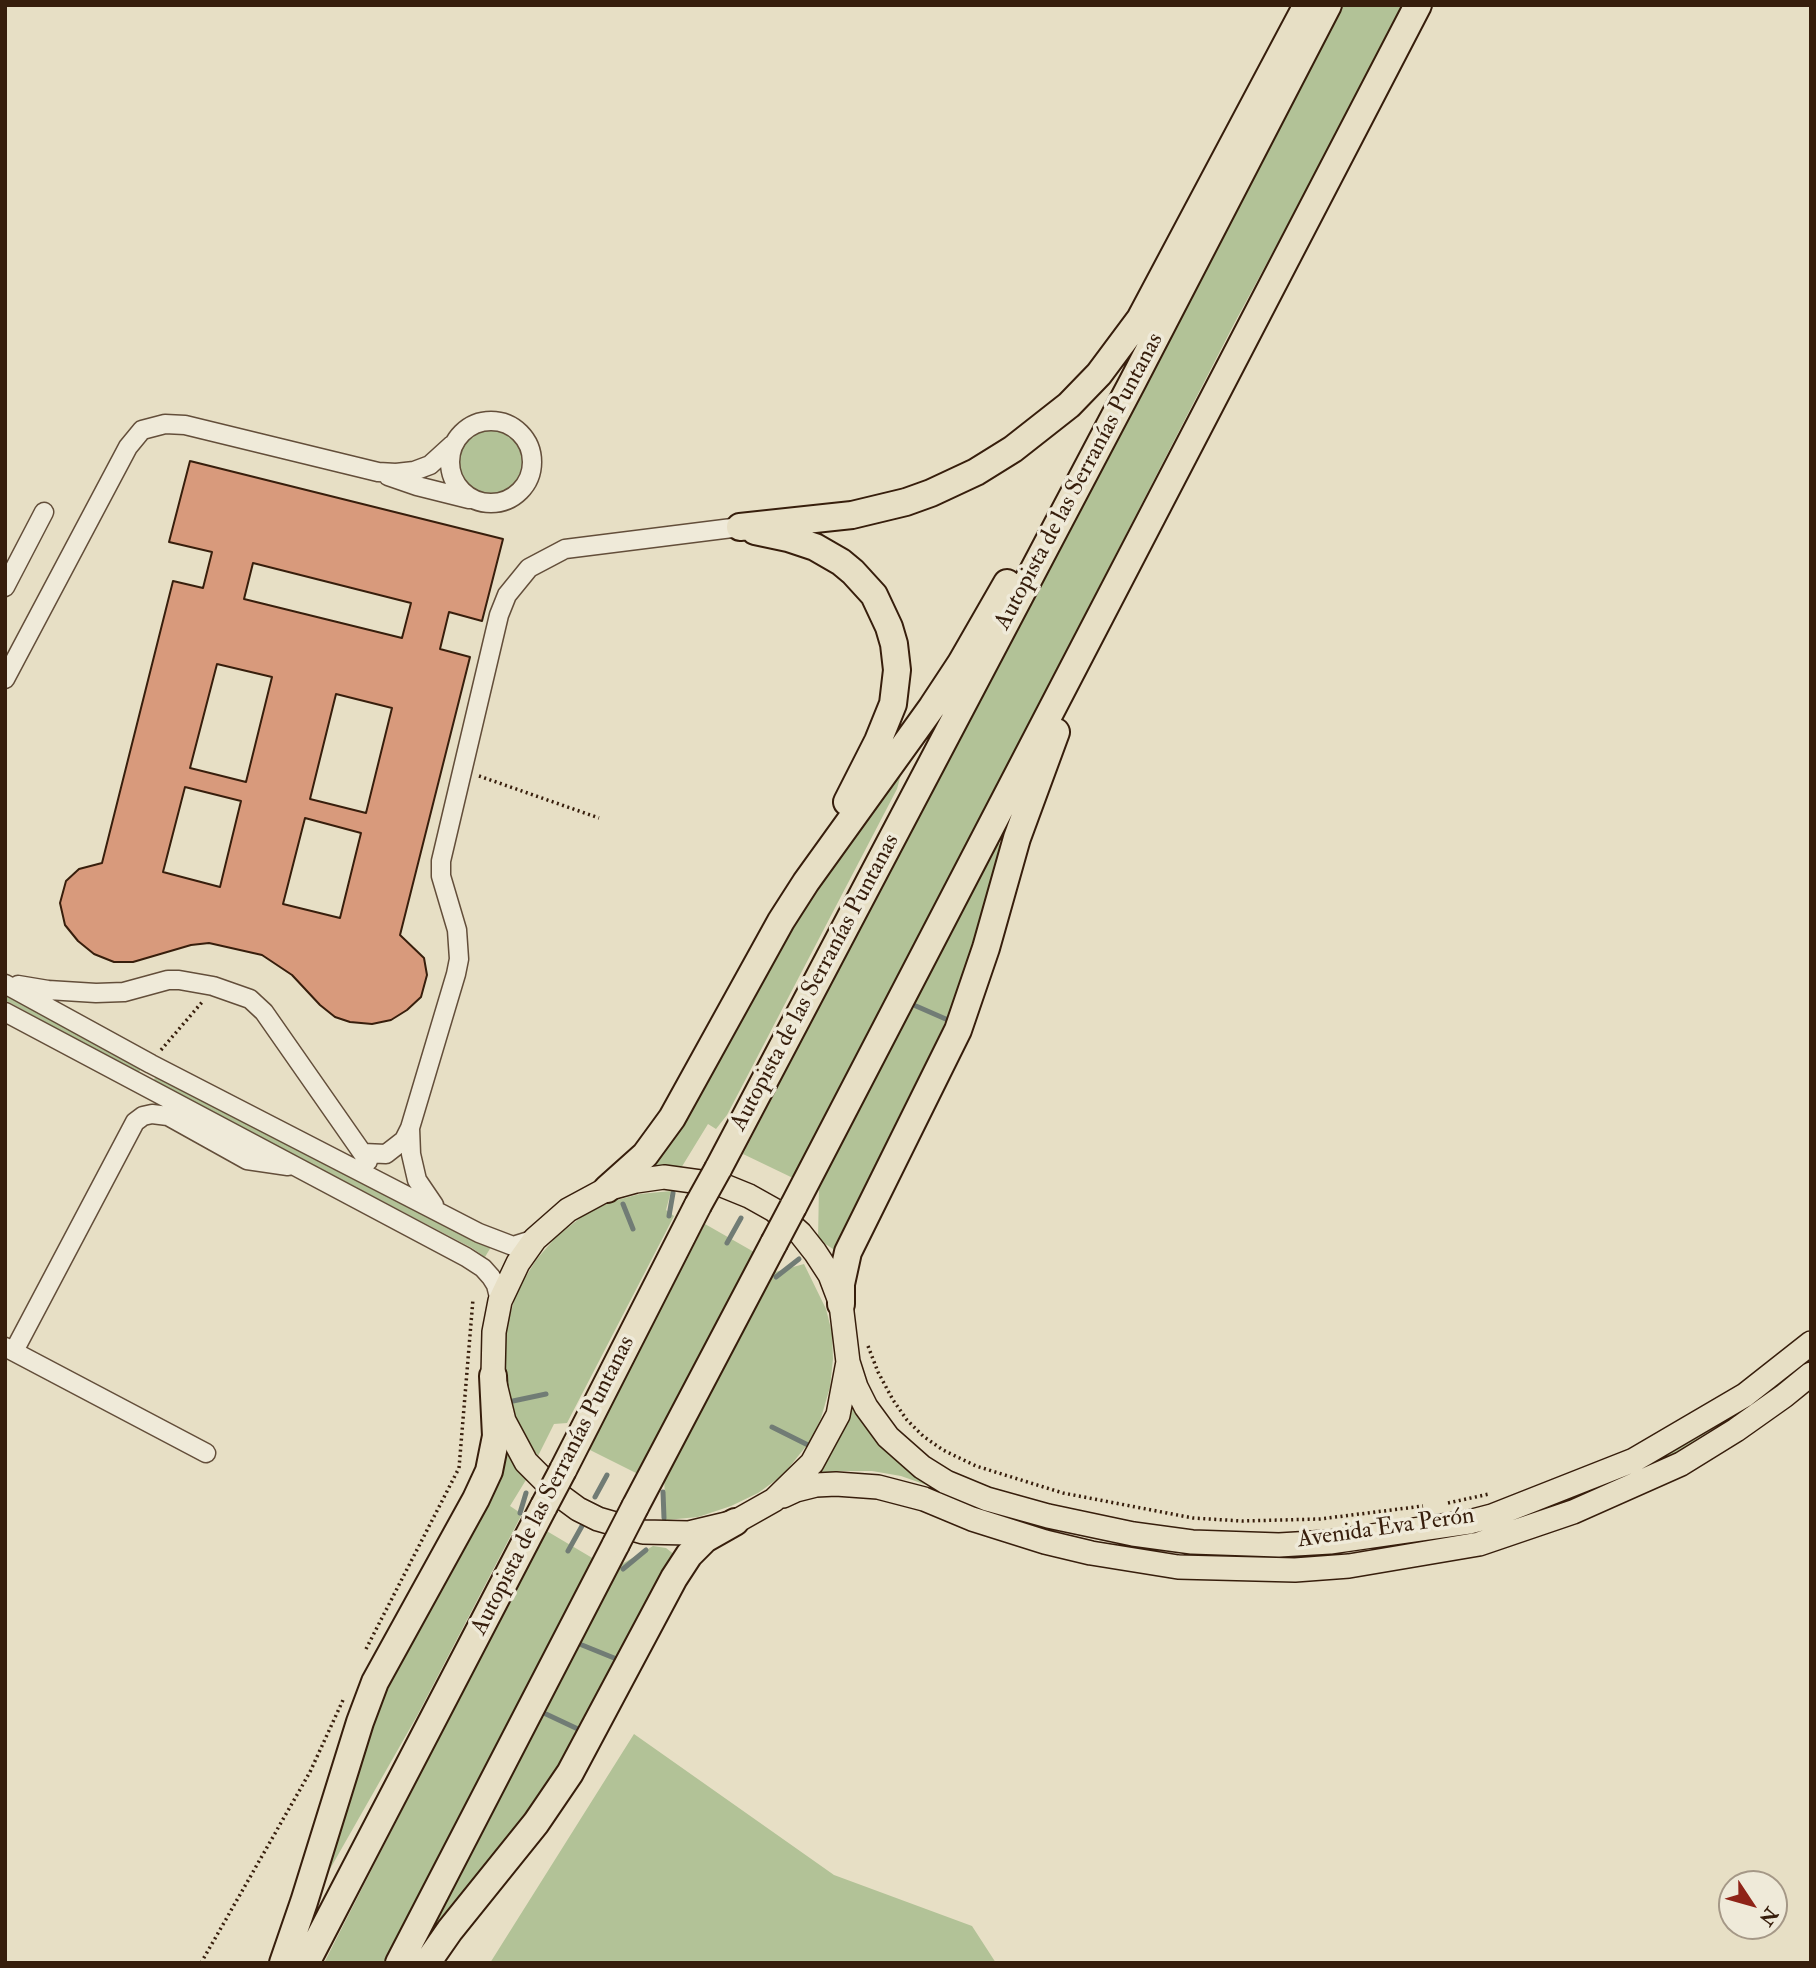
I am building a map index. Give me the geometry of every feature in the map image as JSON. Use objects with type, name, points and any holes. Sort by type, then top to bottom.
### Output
[{"type":"highway","points":[[740,527],[852,514],[918,498],[956,482],[995,460],[1032,436],[1069,405],[1099,374],[1140,319],[1307,5]]},
{"type":"highway","name":"Autopista de las Serranías Puntanas","points":[[306,1963],[698,1205],[1132,383],[1328,5]]},
{"type":"highway","points":[[399,1963],[1418,5]]},
{"type":"highway","points":[[607,1189],[645,1155],[673,1118],[781,921],[954,674],[1057,497],[1132,383]]},
{"type":"highway","points":[[841,1304],[844,1269],[852,1244],[958,1030],[986,948],[1017,838],[1047,753],[1072,693],[1164,510],[1213,396]]},
{"type":"highway","points":[[740,527],[814,547],[841,562],[874,595],[894,643],[896,687],[888,719],[806,882]]},
{"type":"highway","points":[[283,1963],[375,1682],[489,1471],[496,1436],[493,1376]]},
{"type":"highway","points":[[428,1963],[450,1930],[536,1823],[570,1773],[690,1555],[705,1539],[734,1522]]},
{"type":"main road","points":[[664,1177],[722,1185],[749,1196],[774,1210],[808,1242],[830,1275],[841,1304],[848,1362],[838,1415],[812,1463],[774,1500],[734,1522],[689,1533],[643,1532],[598,1519],[559,1495],[526,1462],[504,1421],[493,1376],[494,1332],[500,1301],[518,1263],[536,1239],[568,1210],[607,1189],[664,1177]]},
{"type":"main road","name":"Avenida Eva Perón","points":[[848,1362],[856,1387],[876,1422],[899,1449],[946,1482],[987,1499],[1048,1517],[1133,1534],[1192,1542],[1279,1545],[1343,1540],[1469,1522],[1492,1516],[1634,1461],[1745,1395],[1811,1343]]},
{"type":"main road","name":"Avenida Eva Perón","points":[[774,1500],[816,1485],[856,1484],[902,1492],[998,1528],[1125,1560],[1220,1570],[1295,1570],[1349,1566],[1479,1544],[1525,1530],[1597,1502],[1681,1464],[1736,1430],[1811,1374]]},
{"type":"street","points":[[5,679],[128,447],[142,430],[165,424],[186,425],[379,472],[417,486],[485,503],[499,503],[512,498],[522,489],[529,478],[531,451],[516,429],[493,420],[480,421],[459,435],[436,461],[407,472],[379,472]]},
{"type":"street","points":[[452,445],[449,470],[461,492],[472,500]]},
{"type":"street","points":[[5,587],[44,512]]},
{"type":"street","points":[[363,1153],[380,1155],[393,1151],[404,1140],[410,1128],[459,959],[457,930],[440,869],[502,604],[513,585],[529,568],[555,553],[578,545],[740,527]]},
{"type":"street","points":[[5,983],[48,990],[96,993],[124,992],[168,980],[179,980],[213,986],[250,999],[264,1012],[384,1183]]},
{"type":"street","points":[[5,983],[151,1064],[479,1233],[513,1246],[536,1239]]},
{"type":"street","points":[[5,1012],[483,1268],[496,1286],[500,1301]]},
{"type":"street","points":[[205,1453],[10,1349],[135,1122],[144,1116],[168,1116],[247,1160],[297,1167]]},
{"type":"street","points":[[410,1128],[411,1154],[417,1180],[437,1209]]},
{"type":"path","points":[[463,770],[599,818]]},
{"type":"path","points":[[161,1050],[208,995]]},
{"type":"path","points":[[365,1652],[459,1468],[473,1299]]},
{"type":"path","points":[[866,1337],[878,1372],[893,1400],[923,1436],[943,1450],[976,1466],[1063,1493],[1193,1518],[1242,1521],[1320,1519],[1434,1505]]},
{"type":"path","points":[[1446,1503],[1492,1493]]},
{"type":"path","points":[[201,1963],[310,1772],[348,1688]]},
{"type":"green space","points":[[1340,5],[1406,5],[1235,322],[795,1179],[743,1154],[912,826],[1211,260]]},
{"type":"green space","points":[[484,430],[496,430],[513,439],[520,450],[520,474],[513,485],[496,494],[484,494],[472,489],[463,480],[458,468],[458,456],[463,444],[472,435]]},
{"type":"green space","points":[[904,763],[897,789],[727,1115],[716,1129],[708,1124],[678,1173],[654,1174],[646,1166],[774,944]]},
{"type":"green space","points":[[996,839],[1003,849],[973,957],[942,1029],[855,1206],[841,1240],[839,1253],[818,1239],[819,1187],[811,1177]]},
{"type":"green space","points":[[5,992],[142,1068],[138,1073],[5,1000]]},
{"type":"green space","points":[[157,1075],[491,1247],[485,1257],[153,1081]]},
{"type":"green space","points":[[671,1191],[666,1210],[674,1216],[567,1423],[554,1424],[538,1456],[515,1416],[507,1384],[504,1355],[506,1329],[517,1291],[536,1260],[556,1237],[584,1215],[613,1201],[640,1194]]},
{"type":"green space","points":[[705,1224],[754,1252],[638,1474],[588,1449]]},
{"type":"green space","points":[[804,1264],[826,1309],[832,1333],[830,1387],[811,1440],[783,1475],[758,1493],[698,1517],[666,1520],[664,1477],[767,1266],[775,1272]]},
{"type":"green space","points":[[1811,1352],[1811,1361],[1780,1385],[1677,1452],[1636,1472],[1506,1522],[1424,1540],[1332,1553],[1252,1555],[1166,1549],[1077,1534],[1034,1523],[901,1476],[872,1471],[808,1474],[844,1405],[851,1383],[874,1424],[913,1464],[936,1480],[1028,1514],[1105,1531],[1195,1546],[1311,1548],[1383,1540],[1465,1527],[1499,1518],[1633,1468],[1726,1414],[1775,1381]]},
{"type":"green space","points":[[499,1430],[529,1475],[510,1506],[522,1514],[417,1716],[322,1880],[364,1727]]},
{"type":"green space","points":[[545,1530],[594,1559],[384,1963],[324,1963]]},
{"type":"green space","points":[[653,1546],[666,1548],[675,1555],[651,1593],[609,1684],[540,1799],[422,1952],[415,1952],[610,1565],[622,1564]]},
{"type":"green space","points":[[634,1734],[834,1875],[972,1926],[996,1963],[490,1963]]},
{"type":"building","points":[[190,461],[503,539],[482,621],[449,612],[440,649],[470,657],[400,935],[424,958],[427,975],[421,997],[391,1020],[372,1024],[350,1022],[335,1017],[292,975],[262,955],[209,943],[191,945],[133,962],[114,962],[94,954],[78,941],[65,925],[60,903],[66,881],[79,869],[102,863],[173,581],[203,588],[212,552],[169,542]],"holes":[[[253,563],[411,603],[402,638],[244,599]],[[217,664],[272,677],[246,782],[190,768]],[[336,694],[392,708],[366,813],[310,799]],[[185,787],[241,801],[220,887],[163,872]],[[305,818],[361,833],[340,918],[283,904]]]},
{"type":"waterway","points":[[916,1006],[948,1020]]},
{"type":"waterway","points":[[669,1216],[673,1193]]},
{"type":"waterway","points":[[623,1204],[633,1229]]},
{"type":"waterway","points":[[727,1243],[741,1218]]},
{"type":"waterway","points":[[776,1277],[799,1259]]},
{"type":"waterway","points":[[513,1401],[546,1394]]},
{"type":"waterway","points":[[772,1427],[808,1445]]},
{"type":"waterway","points":[[595,1497],[607,1475]]},
{"type":"waterway","points":[[663,1492],[664,1518]]},
{"type":"waterway","points":[[520,1513],[526,1493]]},
{"type":"waterway","points":[[568,1551],[582,1526]]},
{"type":"waterway","points":[[623,1569],[646,1550]]},
{"type":"waterway","points":[[582,1645],[619,1660]]},
{"type":"waterway","points":[[546,1714],[580,1730]]}]
